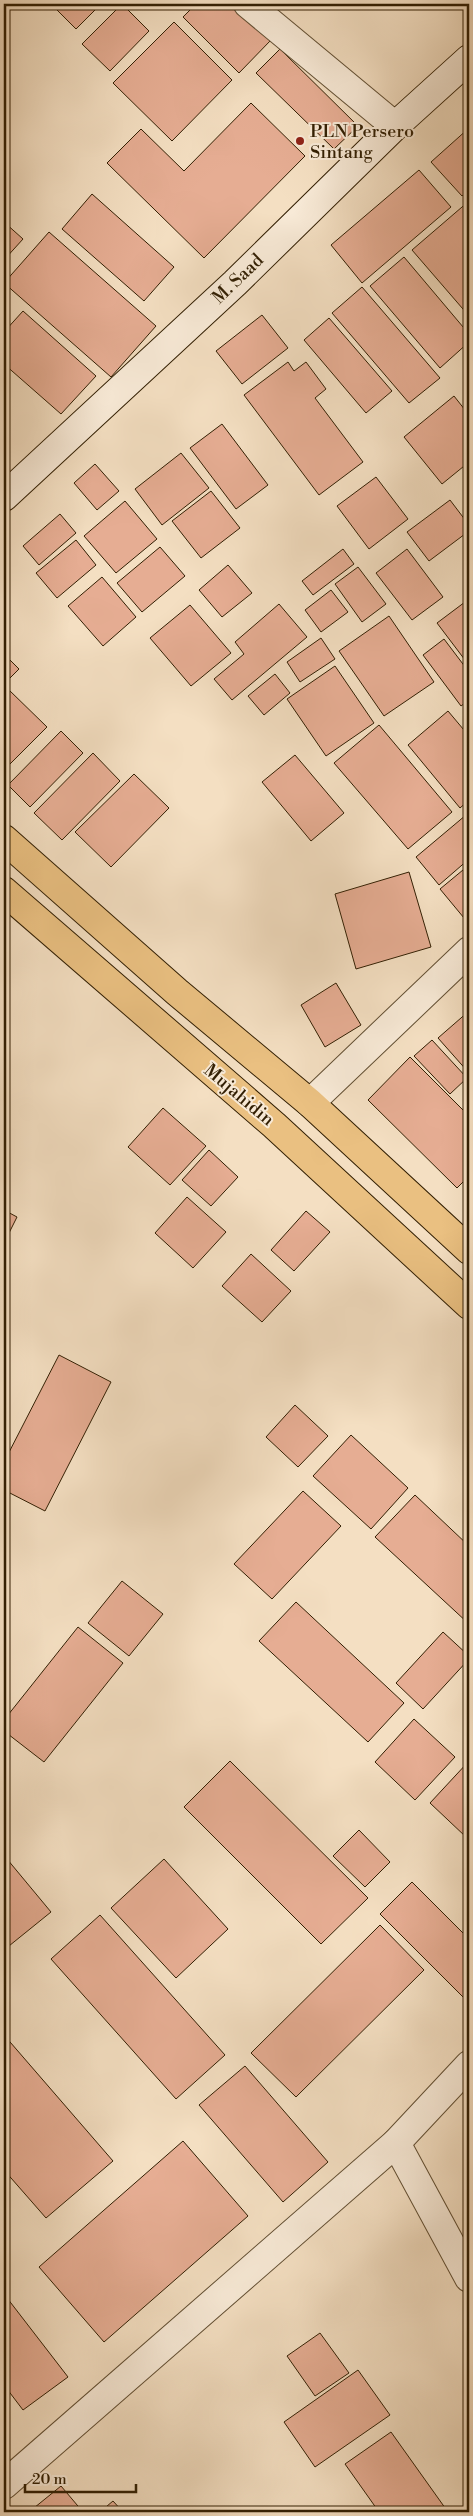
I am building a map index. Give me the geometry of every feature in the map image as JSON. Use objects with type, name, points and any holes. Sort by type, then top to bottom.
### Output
[{"type":"main road","points":[[4,839],[177,992],[310,1103],[469,1250]]},
{"type":"main road","name":"Mujahidin","points":[[4,891],[274,1125],[469,1305]]},
{"type":"street","points":[[248,4],[396,126]]},
{"type":"street","name":"M. Saad","points":[[4,497],[235,283],[396,126],[469,59]]},
{"type":"street","points":[[310,1103],[469,951]]},
{"type":"street","points":[[4,2485],[396,2143],[469,2065]]},
{"type":"street","points":[[396,2143],[469,2278]]},
{"type":"building","points":[[51,4],[101,4],[76,29]]},
{"type":"building","points":[[122,4],[149,31],[110,71],[82,44]]},
{"type":"building","points":[[196,4],[235,4],[271,40],[239,73],[183,17]]},
{"type":"building","points":[[174,22],[232,80],[172,141],[113,83]]},
{"type":"building","points":[[280,49],[358,126],[334,149],[256,73]]},
{"type":"building","points":[[251,103],[305,156],[204,258],[107,163],[141,129],[184,171]]},
{"type":"building","points":[[469,128],[469,190],[462,196],[431,162]]},
{"type":"building","points":[[419,170],[451,207],[362,283],[331,245]]},
{"type":"building","points":[[92,194],[174,267],[144,301],[62,229]]},
{"type":"building","points":[[469,201],[469,316],[412,250]]},
{"type":"building","points":[[4,222],[23,239],[4,260]]},
{"type":"building","points":[[49,232],[156,326],[111,377],[4,283]]},
{"type":"building","points":[[404,257],[469,334],[469,342],[440,368],[370,286]]},
{"type":"building","points":[[362,287],[440,378],[409,403],[332,313]]},
{"type":"building","points":[[23,311],[96,376],[61,414],[4,364],[4,332]]},
{"type":"building","points":[[262,315],[288,348],[242,384],[216,351]]},
{"type":"building","points":[[329,318],[392,391],[366,413],[304,340]]},
{"type":"building","points":[[288,362],[294,371],[306,362],[326,389],[315,398],[363,462],[319,495],[244,395]]},
{"type":"building","points":[[454,396],[469,415],[469,462],[442,484],[404,437]]},
{"type":"building","points":[[222,424],[268,485],[236,509],[190,448]]},
{"type":"building","points":[[181,453],[209,488],[162,525],[135,489]]},
{"type":"building","points":[[95,464],[119,491],[97,510],[74,483]]},
{"type":"building","points":[[376,477],[408,519],[369,549],[337,506]]},
{"type":"building","points":[[211,491],[240,528],[201,558],[172,521]]},
{"type":"building","points":[[450,500],[469,525],[469,531],[429,561],[407,532]]},
{"type":"building","points":[[125,501],[157,539],[116,573],[84,536]]},
{"type":"building","points":[[60,514],[76,533],[39,565],[23,546]]},
{"type":"building","points":[[76,540],[96,565],[57,598],[36,573]]},
{"type":"building","points":[[160,547],[185,576],[142,612],[117,583]]},
{"type":"building","points":[[343,549],[354,564],[313,595],[302,581]]},
{"type":"building","points":[[407,549],[443,597],[412,620],[376,573]]},
{"type":"building","points":[[228,565],[252,593],[222,617],[199,590]]},
{"type":"building","points":[[358,567],[386,604],[362,622],[335,584]]},
{"type":"building","points":[[102,577],[136,617],[103,646],[68,606]]},
{"type":"building","points":[[331,590],[348,612],[321,632],[305,610]]},
{"type":"building","points":[[469,599],[469,657],[465,660],[437,623]]},
{"type":"building","points":[[279,604],[307,637],[232,700],[214,679],[244,654],[235,642]]},
{"type":"building","points":[[190,605],[231,653],[191,686],[150,638]]},
{"type":"building","points":[[389,616],[434,682],[384,716],[339,651]]},
{"type":"building","points":[[321,638],[335,659],[300,682],[287,662]]},
{"type":"building","points":[[444,639],[469,672],[469,700],[461,706],[423,655]]},
{"type":"building","points":[[4,654],[19,669],[4,684]]},
{"type":"building","points":[[335,666],[374,723],[326,756],[287,699]]},
{"type":"building","points":[[275,674],[290,693],[264,715],[248,696]]},
{"type":"building","points":[[8,689],[47,727],[4,770],[4,694]]},
{"type":"building","points":[[448,711],[469,736],[469,800],[460,808],[408,745]]},
{"type":"building","points":[[379,725],[452,812],[408,849],[334,763]]},
{"type":"building","points":[[61,731],[83,753],[30,807],[8,785]]},
{"type":"building","points":[[93,753],[120,781],[62,840],[34,813]]},
{"type":"building","points":[[295,755],[344,813],[311,841],[262,782]]},
{"type":"building","points":[[134,774],[169,808],[111,867],[75,832]]},
{"type":"building","points":[[466,815],[469,819],[469,859],[439,885],[416,857]]},
{"type":"building","points":[[469,865],[469,924],[440,889]]},
{"type":"building","points":[[409,872],[431,947],[356,969],[335,894]]},
{"type":"building","points":[[336,983],[361,1025],[325,1047],[301,1005]]},
{"type":"building","points":[[469,1011],[469,1073],[438,1038]]},
{"type":"building","points":[[432,1040],[467,1078],[450,1094],[414,1056]]},
{"type":"building","points":[[410,1057],[469,1116],[469,1176],[457,1188],[368,1100]]},
{"type":"building","points":[[163,1108],[206,1146],[170,1185],[128,1147]]},
{"type":"building","points":[[209,1150],[238,1177],[211,1206],[182,1180]]},
{"type":"building","points":[[187,1197],[226,1232],[193,1268],[155,1233]]},
{"type":"building","points":[[4,1210],[17,1217],[4,1243]]},
{"type":"building","points":[[306,1211],[330,1232],[294,1271],[271,1250]]},
{"type":"building","points":[[251,1254],[291,1291],[262,1322],[222,1286]]},
{"type":"building","points":[[59,1355],[111,1382],[45,1511],[4,1490],[4,1462]]},
{"type":"building","points":[[295,1405],[328,1436],[298,1467],[266,1437]]},
{"type":"building","points":[[351,1435],[408,1488],[371,1529],[313,1476]]},
{"type":"building","points":[[303,1491],[341,1526],[272,1599],[234,1564]]},
{"type":"building","points":[[415,1495],[469,1546],[469,1624],[375,1537]]},
{"type":"building","points":[[122,1581],[163,1614],[129,1656],[88,1623]]},
{"type":"building","points":[[296,1602],[404,1703],[368,1742],[259,1641]]},
{"type":"building","points":[[78,1627],[123,1663],[44,1762],[4,1731],[4,1720]]},
{"type":"building","points":[[443,1632],[469,1656],[469,1659],[423,1709],[396,1683]]},
{"type":"building","points":[[414,1719],[455,1757],[415,1800],[375,1762]]},
{"type":"building","points":[[230,1761],[368,1898],[321,1944],[184,1807]]},
{"type":"building","points":[[469,1761],[469,1833],[466,1837],[430,1803]]},
{"type":"building","points":[[359,1830],[390,1862],[365,1887],[333,1856]]},
{"type":"building","points":[[7,1859],[51,1912],[4,1950],[4,1861]]},
{"type":"building","points":[[164,1859],[228,1929],[176,1978],[111,1908]]},
{"type":"building","points":[[412,1882],[469,1939],[469,1997],[466,2000],[380,1914]]},
{"type":"building","points":[[100,1915],[225,2055],[176,2099],[51,1959]]},
{"type":"building","points":[[380,1925],[424,1970],[296,2097],[251,2053]]},
{"type":"building","points":[[4,2035],[113,2161],[46,2218],[4,2170]]},
{"type":"building","points":[[245,2066],[328,2162],[283,2202],[199,2105]]},
{"type":"building","points":[[183,2141],[248,2216],[104,2342],[39,2267]]},
{"type":"building","points":[[4,2294],[68,2377],[23,2410],[4,2385]]},
{"type":"building","points":[[320,2333],[349,2373],[315,2396],[287,2356]]},
{"type":"building","points":[[358,2370],[390,2415],[315,2467],[284,2422]]},
{"type":"building","points":[[391,2432],[448,2512],[379,2512],[345,2464]]},
{"type":"building","points":[[61,2486],[83,2512],[29,2512]]},
{"type":"building","points":[[113,2501],[123,2512],[100,2512]]},
{"type":"place","name":"PLN Persero Sintang","points":[[300,141]]}]
